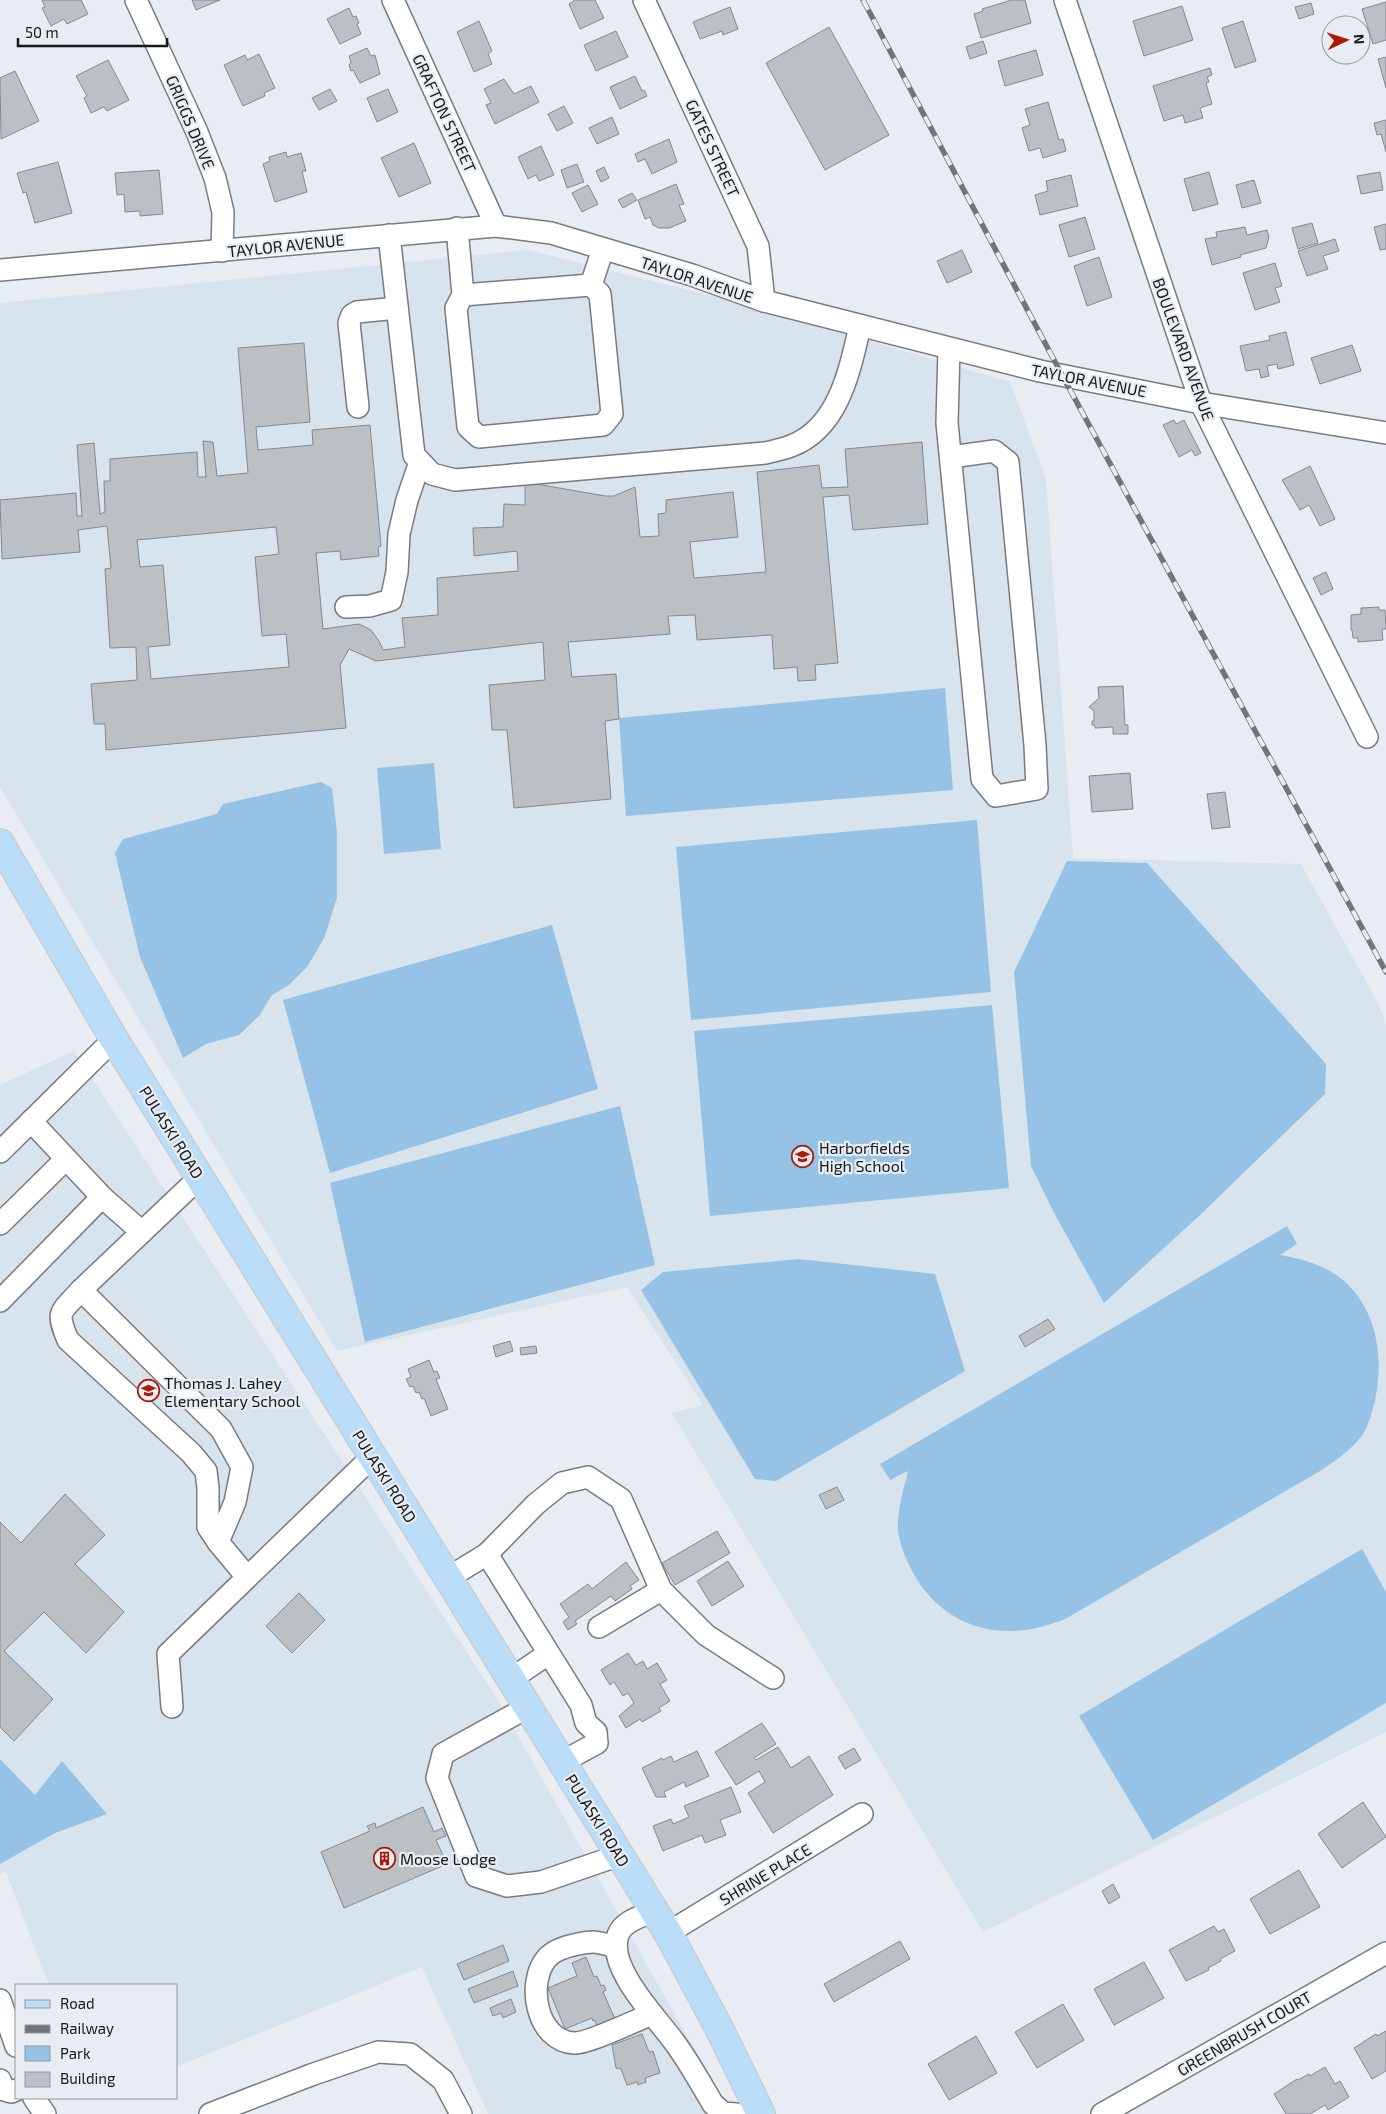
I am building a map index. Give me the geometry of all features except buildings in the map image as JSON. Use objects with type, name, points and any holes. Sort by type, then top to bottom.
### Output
[{"type":"main road","name":"PULASKI ROAD","points":[[3,853],[114,1039],[662,1922],[719,2028],[748,2113]]},
{"type":"street","name":"GRIGGS DRIVE","points":[[136,0],[197,132],[215,178],[223,212],[222,251]]},
{"type":"street","name":"GRAFTON STREET","points":[[393,0],[496,226]]},
{"type":"street","name":"GATES STREET","points":[[644,0],[758,246],[764,301]]},
{"type":"street","name":"BOULEVARD AVENUE","points":[[1065,0],[1201,403],[1367,737]]},
{"type":"street","name":"TAYLOR AVENUE","points":[[0,270],[496,226],[551,234],[692,276],[764,301],[1040,371],[1201,403],[1386,433]]},
{"type":"street","points":[[457,228],[463,295],[456,308],[468,427],[479,437],[603,425],[612,414],[600,294],[590,285],[463,295]]},
{"type":"street","points":[[389,234],[414,455],[432,474],[455,480],[765,453],[793,446],[816,430],[836,406],[849,372],[860,326]]},
{"type":"street","points":[[590,285],[603,249]]},
{"type":"street","points":[[358,407],[349,323],[352,315],[357,312],[397,308]]},
{"type":"street","points":[[948,349],[947,423],[982,779],[996,796],[1037,789],[1035,745],[1008,462],[994,451],[951,457]]},
{"type":"street","points":[[346,607],[370,606],[391,600],[397,572],[399,534],[407,500],[420,462]]},
{"type":"street","points":[[0,1152],[114,1039]]},
{"type":"street","points":[[31,1121],[102,1197],[142,1232]]},
{"type":"street","points":[[0,1224],[66,1159]]},
{"type":"street","points":[[200,1177],[81,1290],[61,1312],[60,1322],[68,1340],[191,1453],[206,1471],[208,1527],[247,1577]]},
{"type":"street","points":[[0,1301],[102,1197]]},
{"type":"street","points":[[81,1290],[221,1428],[235,1452],[242,1467],[235,1502],[218,1542]]},
{"type":"street","points":[[172,1707],[168,1654],[373,1456]]},
{"type":"street","points":[[448,1578],[487,1554],[536,1504],[562,1484],[588,1477],[621,1500],[661,1590],[706,1635],[773,1678]]},
{"type":"street","points":[[487,1554],[581,1706],[586,1723],[596,1732],[597,1743],[562,1762]]},
{"type":"street","points":[[599,1627],[661,1590]]},
{"type":"street","points":[[511,1679],[548,1654]]},
{"type":"street","points":[[528,1707],[443,1754],[437,1778],[476,1876],[507,1886],[541,1882],[620,1854]]},
{"type":"street","name":"SHRINE PLACE","points":[[616,1947],[618,1934],[625,1925],[637,1917],[662,1922],[862,1814]]},
{"type":"street","points":[[652,2014],[588,2040],[574,2044],[561,2040],[548,2029],[540,2012],[536,1993],[538,1973],[548,1957],[568,1946],[593,1942],[616,1947],[632,1988],[663,2025],[713,2104],[723,2113],[748,2113]]},
{"type":"street","name":"GREENBRUSH COURT","points":[[1102,2114],[1386,1953]]},
{"type":"street","points":[[0,2000],[4,2022],[15,2044]]},
{"type":"street","points":[[210,2114],[311,2074],[378,2052],[410,2054],[443,2080],[461,2114]]},
{"type":"street","points":[[0,2080],[4,2090],[11,2092],[15,2090]]},
{"type":"street","points":[[35,2099],[45,2114]]},
{"type":"shaded area","name":"Harborfields High School","points":[[528,250],[736,302],[1010,382],[1046,479],[1073,858],[1301,864],[1378,1003],[1386,1025],[1386,1732],[983,1932],[672,1413],[703,1405],[627,1287],[337,1351],[0,787],[0,303]]},
{"type":"shaded area","points":[[74,1051],[496,1697],[731,2114],[488,2114],[422,1967],[178,2066],[178,1984],[49,1984],[6,1872],[0,1874],[0,1085]]},
{"type":"green space","points":[[945,688],[953,790],[626,816],[619,718]]},
{"type":"green space","points":[[434,763],[441,849],[384,854],[377,768]]},
{"type":"green space","points":[[321,782],[332,788],[337,832],[337,897],[325,936],[307,967],[289,985],[272,995],[259,1016],[239,1035],[206,1044],[183,1058],[140,957],[115,853],[123,839],[217,814],[223,804]]},
{"type":"green space","points":[[977,820],[991,992],[691,1020],[676,847]]},
{"type":"green space","points":[[1067,861],[1147,863],[1326,1064],[1325,1094],[1199,1216],[1104,1303],[1053,1211],[1031,1166],[1014,972]]},
{"type":"green space","points":[[552,925],[598,1089],[330,1173],[283,1000]]},
{"type":"green space","points":[[992,1005],[1009,1188],[710,1216],[694,1031]]},
{"type":"green space","points":[[620,1106],[655,1265],[365,1342],[330,1183]]},
{"type":"green space","points":[[1287,1226],[1297,1244],[1280,1255],[1297,1258],[1329,1270],[1343,1280],[1357,1295],[1368,1313],[1378,1352],[1379,1372],[1372,1413],[1365,1431],[1356,1443],[1320,1471],[1067,1618],[1046,1626],[1004,1631],[983,1628],[964,1621],[946,1611],[930,1597],[913,1573],[899,1537],[899,1508],[908,1471],[890,1480],[880,1464]]},
{"type":"green space","points":[[799,1259],[935,1274],[965,1371],[776,1481],[755,1479],[641,1290],[663,1272]]},
{"type":"green space","points":[[1362,1549],[1386,1592],[1386,1703],[1153,1840],[1079,1716]]},
{"type":"green space","points":[[0,1759],[35,1795],[62,1761],[107,1814],[55,1833],[0,1864]]},
{"type":"railway","points":[[863,0],[1062,375],[1386,972]]},
{"type":"place","name":"Harborfields High School","points":[[803,1156]]},
{"type":"place","name":"Thomas J. Lahey Elementary School","points":[[148,1391]]},
{"type":"place","name":"Moose Lodge","points":[[384,1858]]}]
